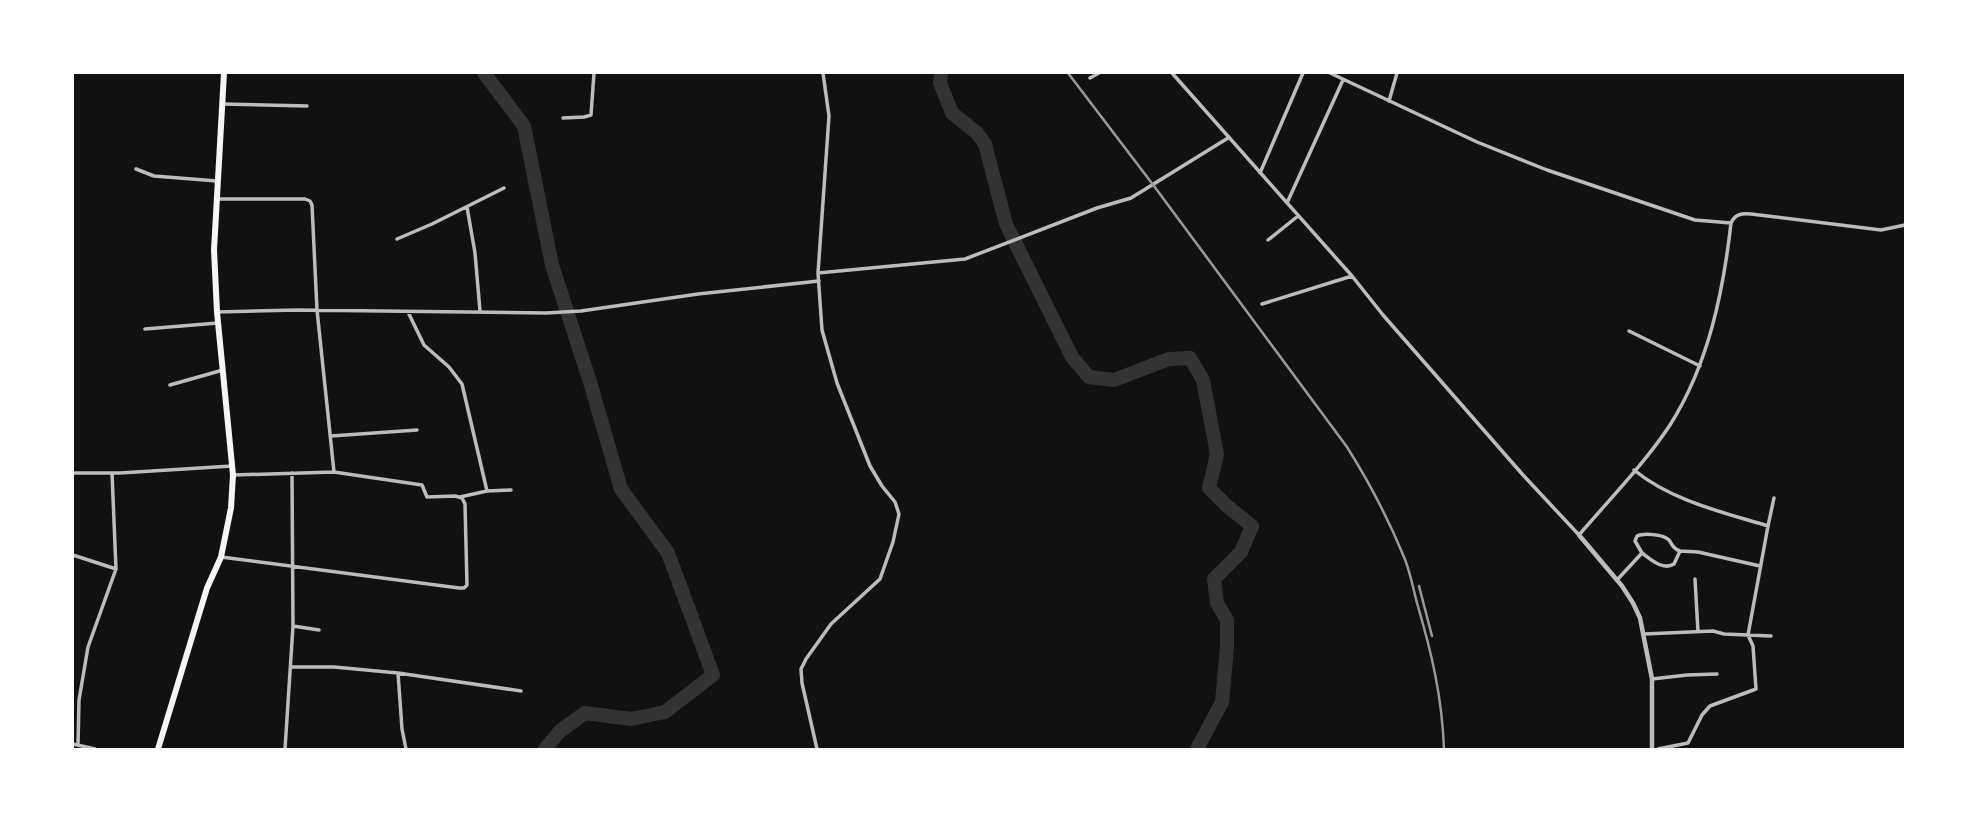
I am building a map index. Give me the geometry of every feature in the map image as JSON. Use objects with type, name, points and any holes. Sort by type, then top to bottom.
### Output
[{"type":"highway","points":[[158,749],[208,588],[221,557],[231,508],[233,475],[217,312],[214,250],[224,73]]},
{"type":"street","points":[[563,118],[584,117],[592,114],[594,73]]},
{"type":"street","points":[[817,749],[802,683],[801,668],[831,624],[880,579],[893,542],[899,514],[895,502],[882,486],[870,466],[837,383],[822,330],[818,273],[829,116],[823,73]]},
{"type":"street","points":[[1090,78],[1099,73]]},
{"type":"street","points":[[1172,73],[1228,138],[1352,276],[1391,324],[1523,475],[1579,535],[1617,580],[1636,608],[1644,634],[1652,679],[1652,749]]},
{"type":"street","points":[[1260,173],[1303,73]]},
{"type":"street","points":[[1330,73],[1477,142],[1546,170],[1695,220],[1731,224]]},
{"type":"street","points":[[1389,101],[1397,73]]},
{"type":"street","points":[[1287,203],[1343,80]]},
{"type":"street","points":[[222,104],[307,106]]},
{"type":"street","points":[[818,273],[958,261],[1023,238],[1097,208],[1131,198],[1228,138]]},
{"type":"street","points":[[136,169],[154,176],[218,181]]},
{"type":"street","points":[[397,239],[467,207],[504,188]]},
{"type":"street","points":[[216,199],[299,199],[310,201],[312,205],[317,310],[334,472]]},
{"type":"street","points":[[467,207],[475,253],[480,311]]},
{"type":"street","points":[[1579,535],[1670,425],[1683,402],[1707,350],[1719,302],[1731,224],[1738,215],[1745,214],[1881,230],[1905,226]]},
{"type":"street","points":[[1268,240],[1298,216]]},
{"type":"street","points":[[1262,304],[1352,276]]},
{"type":"street","points":[[217,312],[317,310],[408,312],[581,312],[698,294],[819,281]]},
{"type":"street","points":[[408,312],[424,345],[449,367],[462,384],[488,491]]},
{"type":"street","points":[[145,329],[218,323]]},
{"type":"street","points":[[1629,332],[1700,366]]},
{"type":"street","points":[[170,385],[223,370]]},
{"type":"street","points":[[331,436],[417,430]]},
{"type":"street","points":[[73,473],[112,473],[232,466]]},
{"type":"street","points":[[1634,470],[1648,482],[1691,502],[1768,526]]},
{"type":"street","points":[[233,475],[334,472],[416,484],[423,486],[425,495],[428,497],[460,497],[488,491],[511,490]]},
{"type":"street","points":[[95,749],[75,744],[79,700],[88,647],[97,618],[116,569],[112,473]]},
{"type":"street","points":[[285,749],[294,626],[292,566],[292,473]]},
{"type":"street","points":[[221,557],[328,572],[464,588],[467,582],[465,504],[460,497]]},
{"type":"street","points":[[1658,749],[1688,743],[1702,715],[1710,706],[1756,689],[1753,646],[1748,635],[1774,498]]},
{"type":"street","points":[[1680,551],[1674,564],[1665,566],[1654,562],[1642,553],[1635,541],[1637,536],[1641,534],[1656,534],[1667,539],[1673,548],[1680,551],[1698,552],[1760,566]]},
{"type":"street","points":[[1617,580],[1642,553]]},
{"type":"street","points":[[73,555],[116,569]]},
{"type":"street","points":[[1695,580],[1698,632]]},
{"type":"street","points":[[294,626],[319,630]]},
{"type":"street","points":[[1644,634],[1713,631],[1724,634],[1771,636]]},
{"type":"street","points":[[291,667],[334,667],[398,673],[521,690]]},
{"type":"street","points":[[398,673],[402,729],[406,749]]},
{"type":"street","points":[[1652,679],[1687,675],[1716,674]]},
{"type":"waterway","points":[[484,73],[524,126],[552,265],[590,382],[621,489],[668,553],[713,675],[665,712],[631,719],[585,713],[560,731],[545,749]]},
{"type":"waterway","points":[[941,73],[940,83],[952,113],[977,133],[985,144],[1006,224],[1072,357],[1089,377],[1114,380],[1169,359],[1190,358],[1203,380],[1217,454],[1209,488],[1227,506],[1252,526],[1241,552],[1214,579],[1217,603],[1227,620],[1227,648],[1222,702],[1197,749]]},
{"type":"railway","points":[[1068,73],[1154,186],[1347,447],[1363,473],[1385,514],[1410,574],[1439,693],[1444,749]]},
{"type":"railway","points":[[1419,586],[1432,636]]}]
